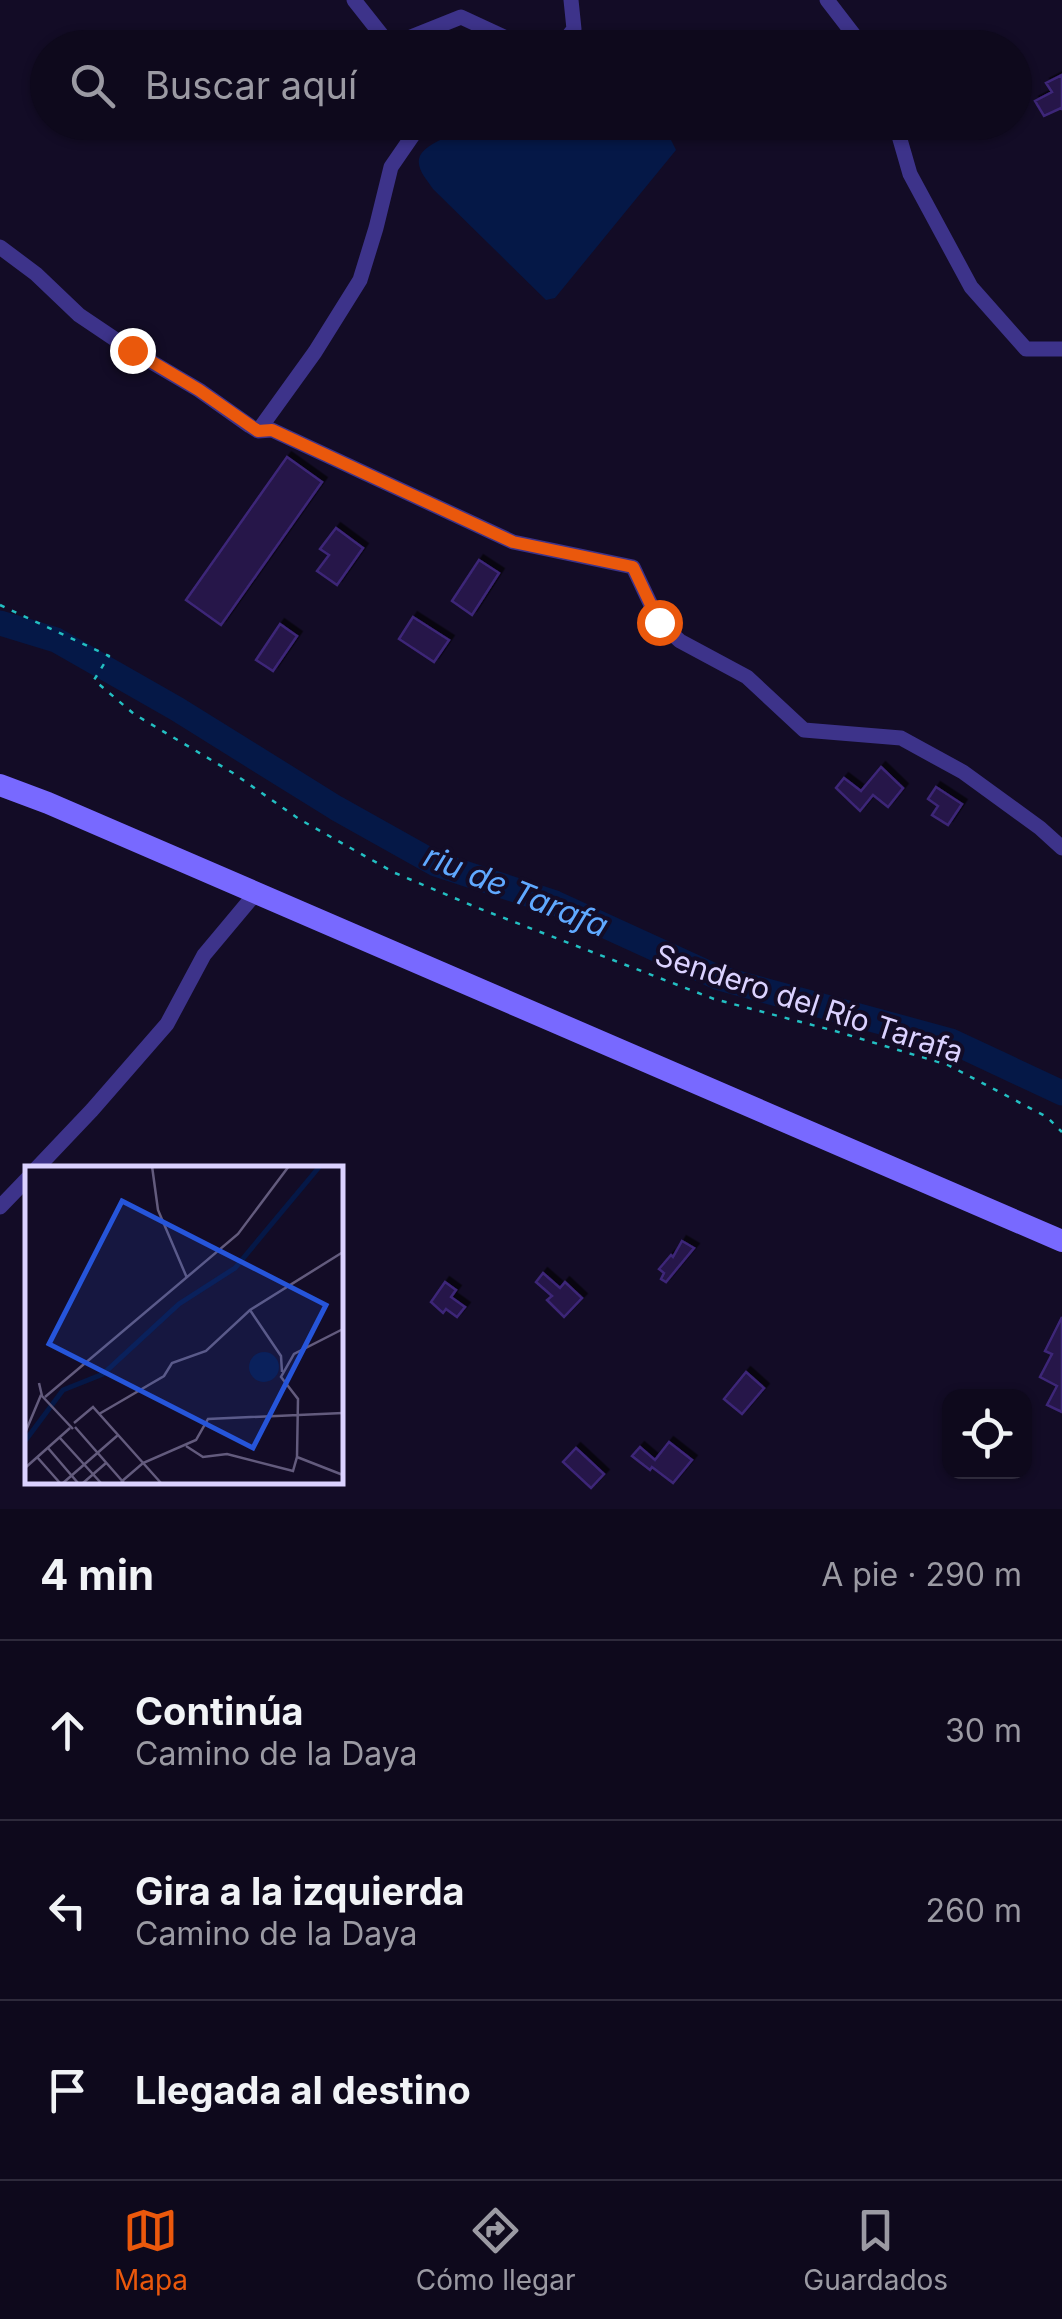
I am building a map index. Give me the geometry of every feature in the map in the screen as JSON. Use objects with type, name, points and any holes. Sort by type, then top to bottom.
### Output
[{"type":"main road","points":[[0,784],[1062,1241]]},
{"type":"street","points":[[354,0],[378,30]]},
{"type":"street","points":[[571,0],[573,30]]},
{"type":"street","points":[[827,0],[850,30]]},
{"type":"street","points":[[428,30],[461,17],[489,30]]},
{"type":"street","points":[[258,431],[316,352],[360,280],[391,167],[410,140]]},
{"type":"street","points":[[901,140],[910,174],[971,287],[1026,349],[1062,349]]},
{"type":"street","points":[[0,247],[36,274],[78,316],[258,431],[272,430],[513,542],[633,567],[659,622],[680,642],[747,678],[804,730],[901,738],[963,772],[1062,848]]},
{"type":"street","points":[[39,1166],[166,1024],[204,955],[255,894]]},
{"type":"street","points":[[0,1207],[25,1181]]},
{"type":"path","name":"Sendero del Río Tarafa","points":[[0,605],[110,656],[94,680],[134,714],[233,773],[299,819],[394,873],[714,999],[948,1065],[1047,1117],[1062,1132]]},
{"type":"water","points":[[441,140],[671,140],[676,150],[555,298],[546,300],[433,189],[423,175],[419,159],[428,147]]},
{"type":"building","points":[[1062,75],[1062,109],[1044,116],[1035,101],[1052,92],[1046,83]]},
{"type":"building","points":[[287,457],[322,482],[221,625],[186,600]]},
{"type":"building","points":[[336,528],[363,548],[337,585],[317,571],[329,555],[320,549]]},
{"type":"building","points":[[479,560],[499,573],[472,615],[452,601]]},
{"type":"building","points":[[413,617],[449,640],[434,662],[399,639]]},
{"type":"building","points":[[280,624],[297,636],[273,671],[256,660]]},
{"type":"building","points":[[881,767],[903,788],[888,807],[873,795],[860,811],[836,788],[844,778],[861,791]]},
{"type":"building","points":[[936,787],[962,804],[948,825],[932,815],[938,806],[928,799]]},
{"type":"building","points":[[682,1241],[694,1248],[666,1282],[659,1269],[673,1257]]},
{"type":"building","points":[[543,1273],[560,1288],[565,1282],[582,1298],[564,1317],[547,1300],[552,1296],[536,1282]]},
{"type":"building","points":[[445,1282],[456,1290],[451,1297],[465,1307],[457,1317],[446,1309],[443,1313],[431,1302]]},
{"type":"building","points":[[1062,1317],[1062,1412],[1047,1405],[1057,1386],[1040,1377],[1052,1354],[1045,1351]]},
{"type":"building","points":[[746,1372],[764,1388],[742,1414],[724,1399]]},
{"type":"building","points":[[669,1442],[692,1460],[673,1483],[632,1456],[640,1447],[655,1460]]},
{"type":"building","points":[[576,1448],[604,1474],[591,1488],[563,1462]]},
{"type":"waterway","name":"riu de Tarafa","points":[[0,623],[56,640],[436,864],[555,903],[719,978],[951,1041],[1062,1093]]},
{"type":"route","points":[[132,350],[258,431],[272,430],[513,542],[633,567],[659,622]]}]
